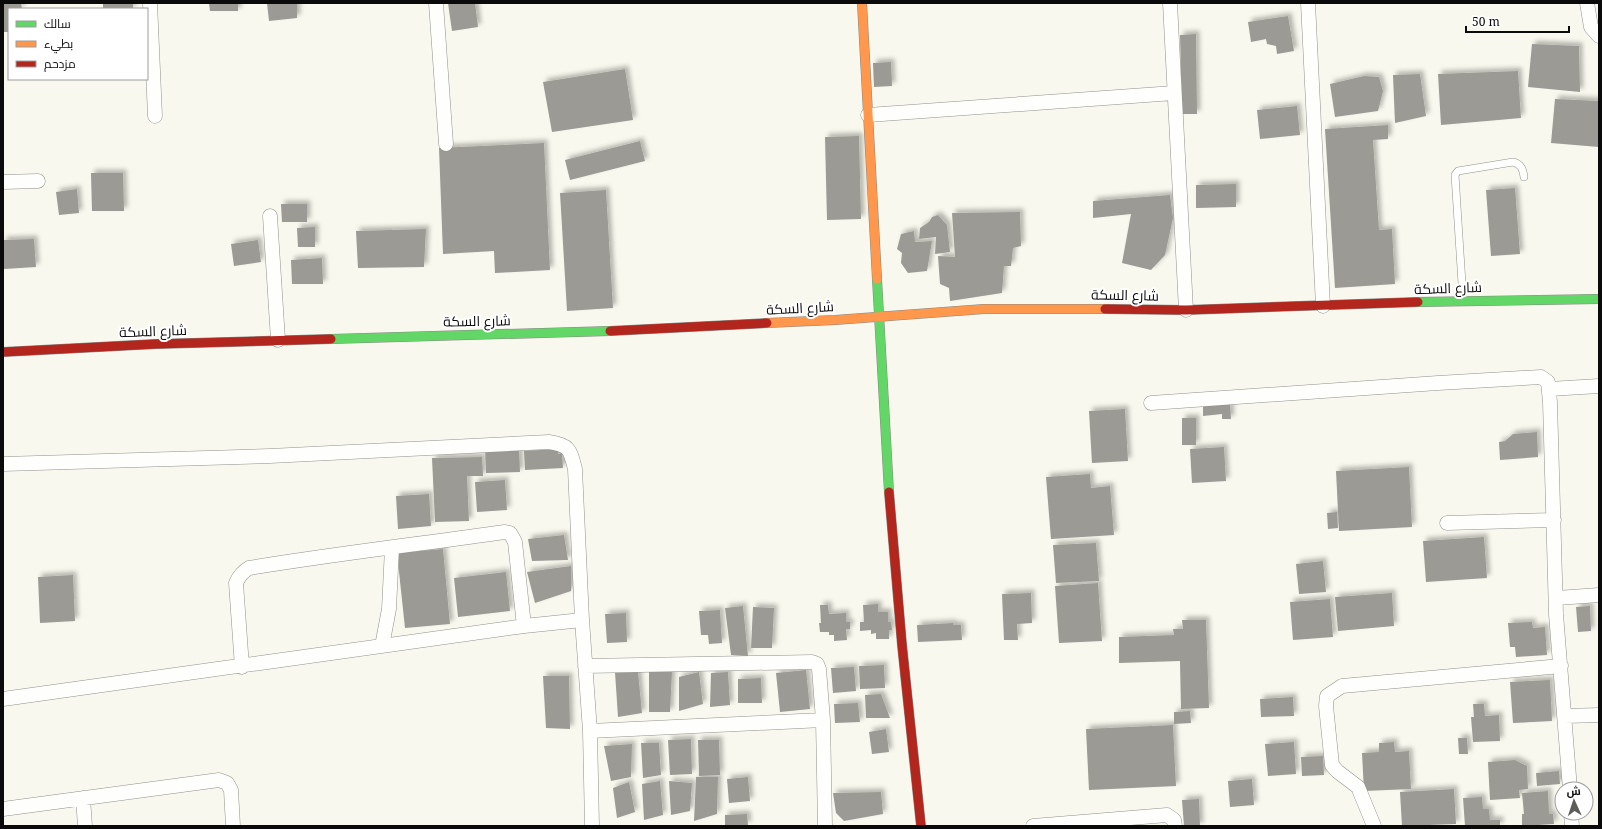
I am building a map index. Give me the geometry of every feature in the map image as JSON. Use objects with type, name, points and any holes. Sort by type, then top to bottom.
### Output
[{"type":"street","points":[[150,3],[155,116]]},
{"type":"street","points":[[436,3],[446,144]]},
{"type":"street","points":[[862,3],[878,316],[894,549],[902,645],[922,826]]},
{"type":"street","points":[[1170,3],[1186,310]]},
{"type":"street","points":[[1308,3],[1324,306]]},
{"type":"street","points":[[1587,3],[1591,28],[1599,36]]},
{"type":"street","points":[[868,115],[1174,93]]},
{"type":"street","points":[[3,182],[38,181]]},
{"type":"street","points":[[270,216],[278,340]]},
{"type":"street","name":"شارع السكة","points":[[3,352],[156,344],[592,332],[835,320],[984,309],[1040,308],[1186,310],[1463,301],[1599,299]]},
{"type":"street","points":[[1151,403],[1541,377],[1548,382],[1550,389],[1557,598],[1556,614],[1569,781]]},
{"type":"street","points":[[1550,389],[1599,386]]},
{"type":"street","points":[[3,464],[270,456],[549,442],[562,444],[570,452],[575,469],[582,620],[590,731],[592,826]]},
{"type":"street","points":[[1447,523],[1554,520]]},
{"type":"street","points":[[242,666],[236,583],[243,571],[249,568],[311,558],[505,532],[510,533],[515,542],[524,626]]},
{"type":"street","points":[[382,646],[389,609],[392,548]]},
{"type":"street","points":[[1557,598],[1599,595]]},
{"type":"street","points":[[3,699],[524,626],[582,620]]},
{"type":"street","points":[[586,666],[812,662],[817,664],[819,669],[823,720],[825,826]]},
{"type":"street","points":[[1374,826],[1358,787],[1336,771],[1332,765],[1326,706],[1327,696],[1342,686],[1561,666]]},
{"type":"street","points":[[1565,716],[1599,715]]},
{"type":"street","points":[[590,731],[823,720]]},
{"type":"street","points":[[3,809],[219,780],[228,783],[233,826]]},
{"type":"street","points":[[83,798],[85,826]]},
{"type":"street","points":[[1039,826],[1168,815],[1174,820],[1175,826]]},
{"type":"lane","points":[[1463,301],[1456,175],[1458,171],[1512,162],[1518,163],[1523,169],[1524,177]]},
{"type":"building","points":[[3,3],[21,3],[22,8],[8,8],[8,32],[3,32]]},
{"type":"building","points":[[103,3],[133,3],[133,8],[103,8]]},
{"type":"building","points":[[209,3],[238,3],[238,11],[210,11]]},
{"type":"building","points":[[267,3],[297,3],[297,18],[269,21]]},
{"type":"building","points":[[448,3],[475,3],[478,27],[452,31]]},
{"type":"building","points":[[1288,16],[1294,51],[1277,54],[1276,46],[1267,44],[1266,39],[1251,42],[1248,22]]},
{"type":"building","points":[[1196,34],[1197,114],[1182,114],[1180,35]]},
{"type":"building","points":[[1532,44],[1579,46],[1580,92],[1528,87]]},
{"type":"building","points":[[891,62],[892,86],[874,87],[873,63]]},
{"type":"building","points":[[625,69],[633,120],[552,132],[543,82]]},
{"type":"building","points":[[1518,71],[1521,118],[1441,125],[1438,74]]},
{"type":"building","points":[[1420,74],[1426,116],[1395,123],[1393,75]]},
{"type":"building","points":[[1364,76],[1379,77],[1383,91],[1378,111],[1335,117],[1330,84]]},
{"type":"building","points":[[1555,99],[1599,101],[1599,147],[1551,143]]},
{"type":"building","points":[[1297,106],[1300,135],[1260,139],[1257,110]]},
{"type":"building","points":[[1388,125],[1388,139],[1373,140],[1379,230],[1392,229],[1395,284],[1335,288],[1325,129]]},
{"type":"building","points":[[859,136],[861,219],[827,220],[825,137]]},
{"type":"building","points":[[640,141],[645,161],[570,180],[565,160]]},
{"type":"building","points":[[544,143],[550,270],[495,273],[494,251],[443,254],[439,148]]},
{"type":"building","points":[[91,173],[123,173],[124,211],[92,211]]},
{"type":"building","points":[[1236,184],[1236,207],[1196,208],[1196,185]]},
{"type":"building","points":[[1515,188],[1520,254],[1491,256],[1486,190]]},
{"type":"building","points":[[77,189],[79,213],[59,215],[56,192]]},
{"type":"building","points":[[606,190],[613,308],[567,311],[560,193]]},
{"type":"building","points":[[1170,195],[1173,218],[1165,255],[1151,270],[1122,263],[1131,214],[1093,218],[1093,201]]},
{"type":"building","points":[[281,204],[307,204],[307,222],[282,222]]},
{"type":"building","points":[[1020,212],[1021,246],[1013,248],[1011,266],[1004,266],[1002,293],[950,301],[949,288],[940,284],[938,256],[955,257],[952,213]]},
{"type":"building","points":[[938,215],[947,225],[950,252],[935,254],[936,237],[919,239],[920,228],[929,222],[932,217]]},
{"type":"building","points":[[315,227],[315,247],[298,247],[297,228]]},
{"type":"building","points":[[426,229],[424,267],[358,268],[356,231]]},
{"type":"building","points":[[914,231],[915,242],[932,241],[927,271],[908,273],[901,263],[902,253],[897,249],[901,234]]},
{"type":"building","points":[[34,239],[36,267],[4,269],[3,240]]},
{"type":"building","points":[[258,240],[261,262],[234,266],[231,244]]},
{"type":"building","points":[[322,258],[323,284],[292,284],[291,260]]},
{"type":"building","points":[[1230,404],[1231,419],[1222,419],[1222,414],[1203,416],[1203,405]]},
{"type":"building","points":[[1125,409],[1128,461],[1092,463],[1089,411]]},
{"type":"building","points":[[1182,418],[1196,418],[1196,445],[1182,445]]},
{"type":"building","points":[[1537,432],[1538,457],[1500,460],[1499,442],[1505,441],[1513,434]]},
{"type":"building","points":[[1224,447],[1226,481],[1192,483],[1190,449]]},
{"type":"building","points":[[519,448],[520,472],[486,473],[485,449]]},
{"type":"building","points":[[558,449],[558,454],[562,453],[563,468],[525,470],[524,451]]},
{"type":"building","points":[[482,457],[483,476],[467,476],[469,521],[435,522],[432,458]]},
{"type":"building","points":[[1409,467],[1412,527],[1339,531],[1336,471]]},
{"type":"building","points":[[1090,474],[1091,488],[1110,486],[1114,535],[1051,539],[1046,477]]},
{"type":"building","points":[[505,480],[507,510],[477,512],[475,482]]},
{"type":"building","points":[[429,494],[431,526],[398,529],[396,496]]},
{"type":"building","points":[[1337,512],[1338,528],[1328,529],[1327,513]]},
{"type":"building","points":[[564,535],[568,560],[532,561],[528,539]]},
{"type":"building","points":[[1484,537],[1487,578],[1426,582],[1423,541]]},
{"type":"building","points":[[1096,543],[1099,581],[1056,583],[1053,545]]},
{"type":"building","points":[[443,549],[450,624],[405,628],[397,553]]},
{"type":"building","points":[[1323,561],[1326,592],[1299,594],[1296,564]]},
{"type":"building","points":[[571,566],[571,591],[535,603],[527,572]]},
{"type":"building","points":[[506,572],[510,611],[458,617],[454,578]]},
{"type":"building","points":[[73,575],[75,621],[40,623],[38,577]]},
{"type":"building","points":[[1098,583],[1102,641],[1059,643],[1055,586]]},
{"type":"building","points":[[1031,593],[1032,623],[1017,624],[1018,640],[1004,640],[1002,594]]},
{"type":"building","points":[[1392,593],[1394,626],[1338,631],[1335,597]]},
{"type":"building","points":[[1330,599],[1333,637],[1293,640],[1290,602]]},
{"type":"building","points":[[878,604],[878,612],[888,612],[888,622],[891,622],[892,630],[889,630],[889,639],[876,639],[876,633],[871,634],[871,630],[860,631],[860,622],[864,622],[863,605]]},
{"type":"building","points":[[820,605],[828,605],[829,614],[846,613],[846,622],[850,622],[850,629],[846,629],[847,640],[834,641],[834,635],[829,635],[829,632],[820,632]]},
{"type":"building","points":[[743,606],[748,656],[731,655],[725,608]]},
{"type":"building","points":[[1590,606],[1591,631],[1578,632],[1576,607]]},
{"type":"building","points":[[753,607],[774,608],[772,648],[751,648]]},
{"type":"building","points":[[720,610],[722,643],[709,644],[708,635],[701,635],[699,611]]},
{"type":"building","points":[[626,613],[627,642],[607,643],[605,614]]},
{"type":"building","points":[[1182,620],[1206,620],[1209,708],[1181,709],[1180,661],[1119,663],[1119,637],[1174,635],[1173,629],[1183,629]]},
{"type":"building","points":[[1532,622],[1533,628],[1545,627],[1547,655],[1516,657],[1515,647],[1510,647],[1508,623]]},
{"type":"building","points":[[953,623],[953,625],[961,625],[962,640],[918,642],[917,625]]},
{"type":"building","points":[[884,665],[885,688],[860,689],[859,666]]},
{"type":"building","points":[[854,667],[856,691],[833,693],[831,668]]},
{"type":"building","points":[[806,670],[810,709],[780,712],[776,673]]},
{"type":"building","points":[[649,671],[672,671],[670,712],[649,712]]},
{"type":"building","points":[[615,672],[638,672],[642,713],[618,717]]},
{"type":"building","points":[[699,672],[703,704],[679,711],[679,677]]},
{"type":"building","points":[[728,672],[730,705],[710,707],[711,673]]},
{"type":"building","points":[[543,676],[569,676],[570,729],[546,728]]},
{"type":"building","points":[[761,678],[762,703],[738,703],[738,679]]},
{"type":"building","points":[[1550,680],[1552,721],[1513,723],[1510,682]]},
{"type":"building","points":[[881,694],[890,718],[866,718],[865,695]]},
{"type":"building","points":[[1293,697],[1294,716],[1261,717],[1260,699]]},
{"type":"building","points":[[858,703],[860,722],[835,723],[834,704]]},
{"type":"building","points":[[1473,704],[1484,704],[1485,716],[1499,715],[1500,741],[1473,742],[1471,717],[1474,717]]},
{"type":"building","points":[[1190,711],[1191,723],[1174,724],[1174,712]]},
{"type":"building","points":[[1173,725],[1176,786],[1089,790],[1086,729]]},
{"type":"building","points":[[886,729],[889,752],[872,754],[869,732]]},
{"type":"building","points":[[1458,738],[1467,738],[1468,754],[1459,754]]},
{"type":"building","points":[[691,739],[692,774],[670,775],[668,740]]},
{"type":"building","points":[[698,740],[719,740],[720,775],[699,776]]},
{"type":"building","points":[[1294,742],[1296,774],[1268,776],[1265,744]]},
{"type":"building","points":[[1394,742],[1395,752],[1409,751],[1411,789],[1364,791],[1362,753],[1379,752],[1379,743]]},
{"type":"building","points":[[641,743],[659,743],[661,775],[643,778]]},
{"type":"building","points":[[632,744],[631,777],[611,781],[604,746]]},
{"type":"building","points":[[1323,756],[1324,775],[1302,776],[1301,757]]},
{"type":"building","points":[[1515,760],[1527,766],[1528,789],[1519,790],[1520,798],[1490,800],[1488,762]]},
{"type":"building","points":[[1559,771],[1560,781],[1554,781],[1554,785],[1537,786],[1536,773]]},
{"type":"building","points":[[696,777],[718,777],[717,814],[694,821]]},
{"type":"building","points":[[748,777],[750,801],[729,803],[727,779]]},
{"type":"building","points":[[1252,779],[1254,805],[1230,807],[1228,781]]},
{"type":"building","points":[[660,781],[663,815],[644,820],[642,784]]},
{"type":"building","points":[[669,781],[692,783],[690,811],[671,815]]},
{"type":"building","points":[[629,782],[635,812],[617,818],[613,788]]},
{"type":"building","points":[[1454,789],[1456,824],[1402,826],[1400,792]]},
{"type":"building","points":[[1548,791],[1549,814],[1553,814],[1554,824],[1522,826],[1522,814],[1524,814],[1522,793]]},
{"type":"building","points":[[881,792],[883,814],[844,821],[836,813],[833,793]]},
{"type":"building","points":[[1482,797],[1483,809],[1489,809],[1490,820],[1500,820],[1500,826],[1465,826],[1463,798]]},
{"type":"building","points":[[1199,799],[1200,826],[1184,826],[1182,800]]},
{"type":"building","points":[[747,814],[748,825],[725,826],[725,815]]},
{"type":"traffic: fast","points":[[877,279],[889,492]]},
{"type":"traffic: fast","points":[[1418,302],[1599,299]]},
{"type":"traffic: fast","points":[[331,339],[610,331]]},
{"type":"traffic: slow","points":[[862,3],[877,279]]},
{"type":"traffic: slow","points":[[767,323],[835,320],[984,309],[1105,309]]},
{"type":"traffic: jam","points":[[1105,309],[1186,310],[1418,302]]},
{"type":"traffic: jam","points":[[610,331],[767,323]]},
{"type":"traffic: jam","points":[[3,352],[156,344],[331,339]]},
{"type":"traffic: jam","points":[[889,492],[902,645],[921,826]]}]
